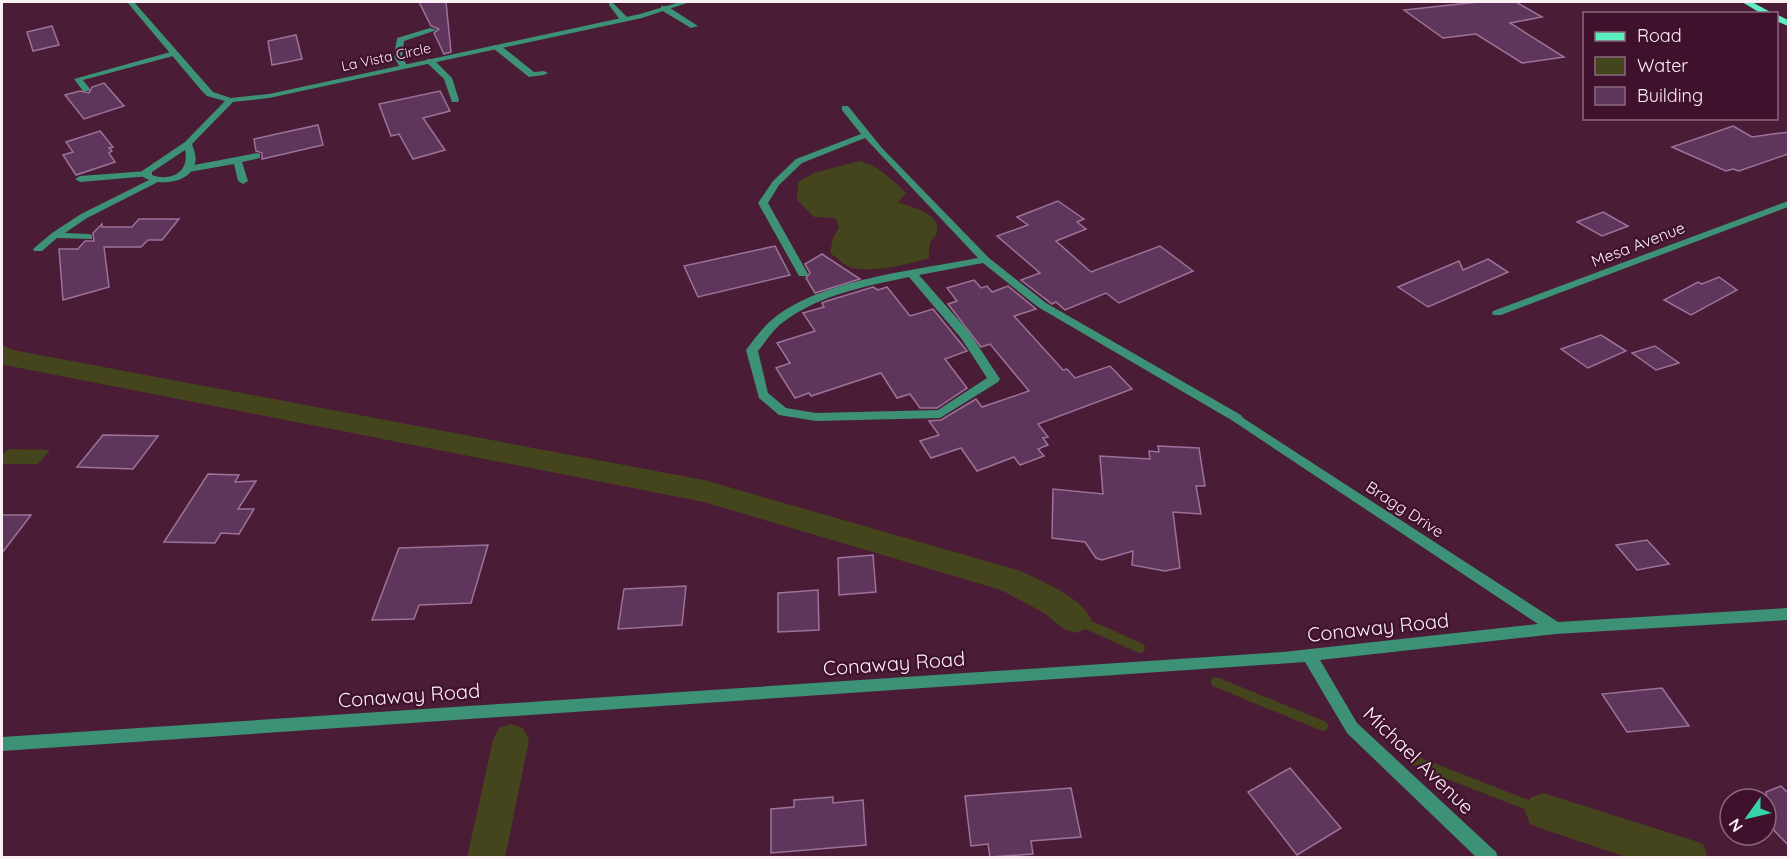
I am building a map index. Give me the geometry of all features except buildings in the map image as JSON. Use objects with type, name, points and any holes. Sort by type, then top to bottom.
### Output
[{"type":"main road","points":[[1746,2],[1766,12]]},
{"type":"street","points":[[38,249],[84,216],[151,177],[156,164],[188,144],[231,100],[210,94],[131,2]]},
{"type":"street","name":"La Vista Circle","points":[[231,100],[269,96],[498,47],[624,19],[686,2]]},
{"type":"street","points":[[611,4],[624,19]]},
{"type":"street","points":[[664,8],[694,26]]},
{"type":"street","points":[[404,67],[398,57],[400,40],[433,30]]},
{"type":"street","points":[[498,47],[532,75],[543,72]]},
{"type":"street","points":[[86,89],[78,79],[174,53]]},
{"type":"street","points":[[430,61],[448,78],[455,100]]},
{"type":"street","name":"Bragg Drive","points":[[845,108],[866,135],[985,260],[1042,305],[1237,418],[1556,628]]},
{"type":"street","points":[[803,274],[764,203],[776,183],[799,160],[866,135]]},
{"type":"street","points":[[188,144],[192,162],[189,170]]},
{"type":"street","points":[[80,179],[171,178],[189,170],[257,156]]},
{"type":"street","points":[[237,161],[243,181]]},
{"type":"street","name":"Mesa Avenue","points":[[1497,314],[1788,204]]},
{"type":"street","points":[[55,235],[89,237]]},
{"type":"street","points":[[913,275],[965,336],[994,379],[940,414],[816,417],[783,412],[763,395],[752,350],[779,319],[831,293],[913,275],[985,260]]},
{"type":"street","name":"Conaway Road","points":[[2,744],[1309,656],[1556,628],[1788,614]]},
{"type":"street","name":"Michael Avenue","points":[[1309,656],[1352,728],[1490,858]]},
{"type":"water","points":[[859,161],[879,169],[906,193],[898,202],[923,211],[934,219],[937,231],[930,244],[929,258],[878,269],[857,269],[849,267],[830,253],[833,238],[839,227],[835,218],[814,217],[797,200],[798,182],[814,173]]},
{"type":"water","points":[[8,449],[50,450],[38,464],[2,464],[2,456]]},
{"type":"waterway","points":[[2,353],[5,357],[704,491],[1010,580],[1055,604],[1075,619]]},
{"type":"waterway","points":[[1075,619],[1140,648]]},
{"type":"waterway","points":[[1216,682],[1323,726]]},
{"type":"waterway","points":[[486,858],[511,740]]},
{"type":"waterway","points":[[1415,761],[1543,811]]},
{"type":"waterway","points":[[1543,811],[1689,858]]}]
